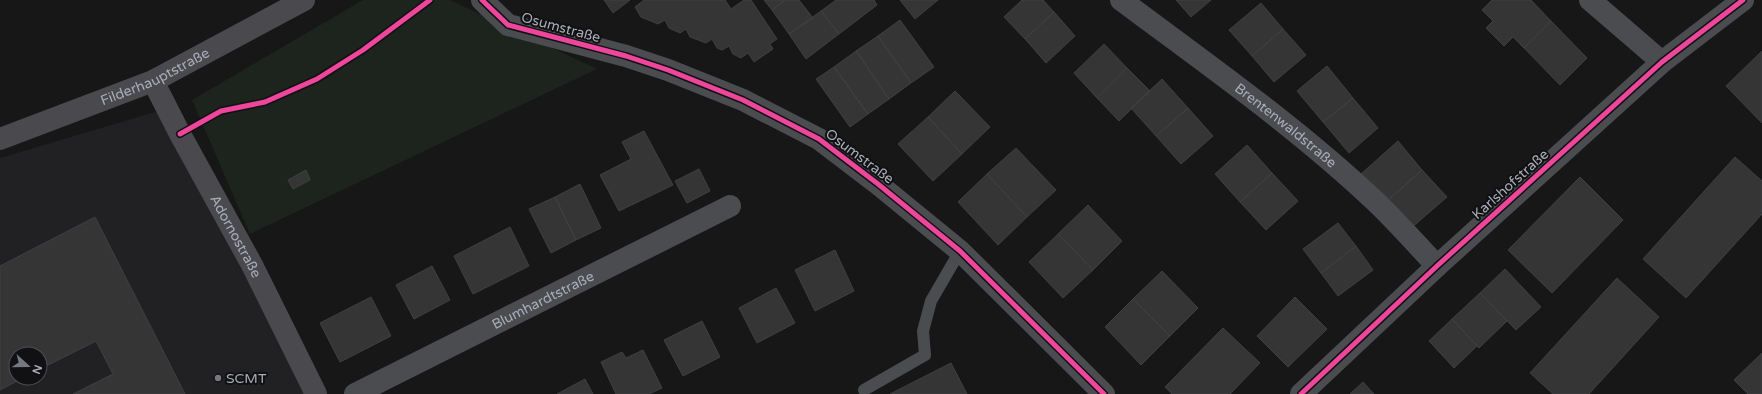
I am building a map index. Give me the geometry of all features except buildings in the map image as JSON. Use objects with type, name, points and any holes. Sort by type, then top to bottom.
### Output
[{"type":"street","name":"Filderhauptstraße","points":[[0,139],[153,81],[304,0]]},
{"type":"street","name":"Osumstraße","points":[[482,0],[508,25],[626,56],[668,70],[743,100],[819,139],[878,184],[960,251],[1104,394]]},
{"type":"street","name":"Brentenwaldstraße","points":[[1121,0],[1226,78],[1315,148],[1377,203],[1437,266]]},
{"type":"street","points":[[1590,0],[1662,62]]},
{"type":"street","name":"Karlshofstraße","points":[[1301,394],[1437,266],[1662,62],[1743,0]]},
{"type":"street","name":"Adornostraße","points":[[153,81],[180,134],[252,265],[316,394]]},
{"type":"street","name":"Blumhardtstraße","points":[[355,394],[730,206]]},
{"type":"lane","points":[[864,390],[925,355],[923,331],[930,300],[960,251]]},
{"type":"shaded area","points":[[363,0],[450,0],[597,69],[250,234],[192,100]]},
{"type":"shaded area","points":[[162,110],[304,394],[0,394],[0,158]]},
{"type":"cycle path","points":[[180,134],[221,111],[265,102],[317,79],[363,50],[430,0]]},
{"type":"cycle path","points":[[482,0],[508,25],[626,56],[668,70],[743,100],[819,139],[878,184],[960,251],[1104,394]]},
{"type":"cycle path","points":[[1301,394],[1437,266],[1662,62],[1743,0]]},
{"type":"place","name":"SCMT","points":[[218,378]]}]
